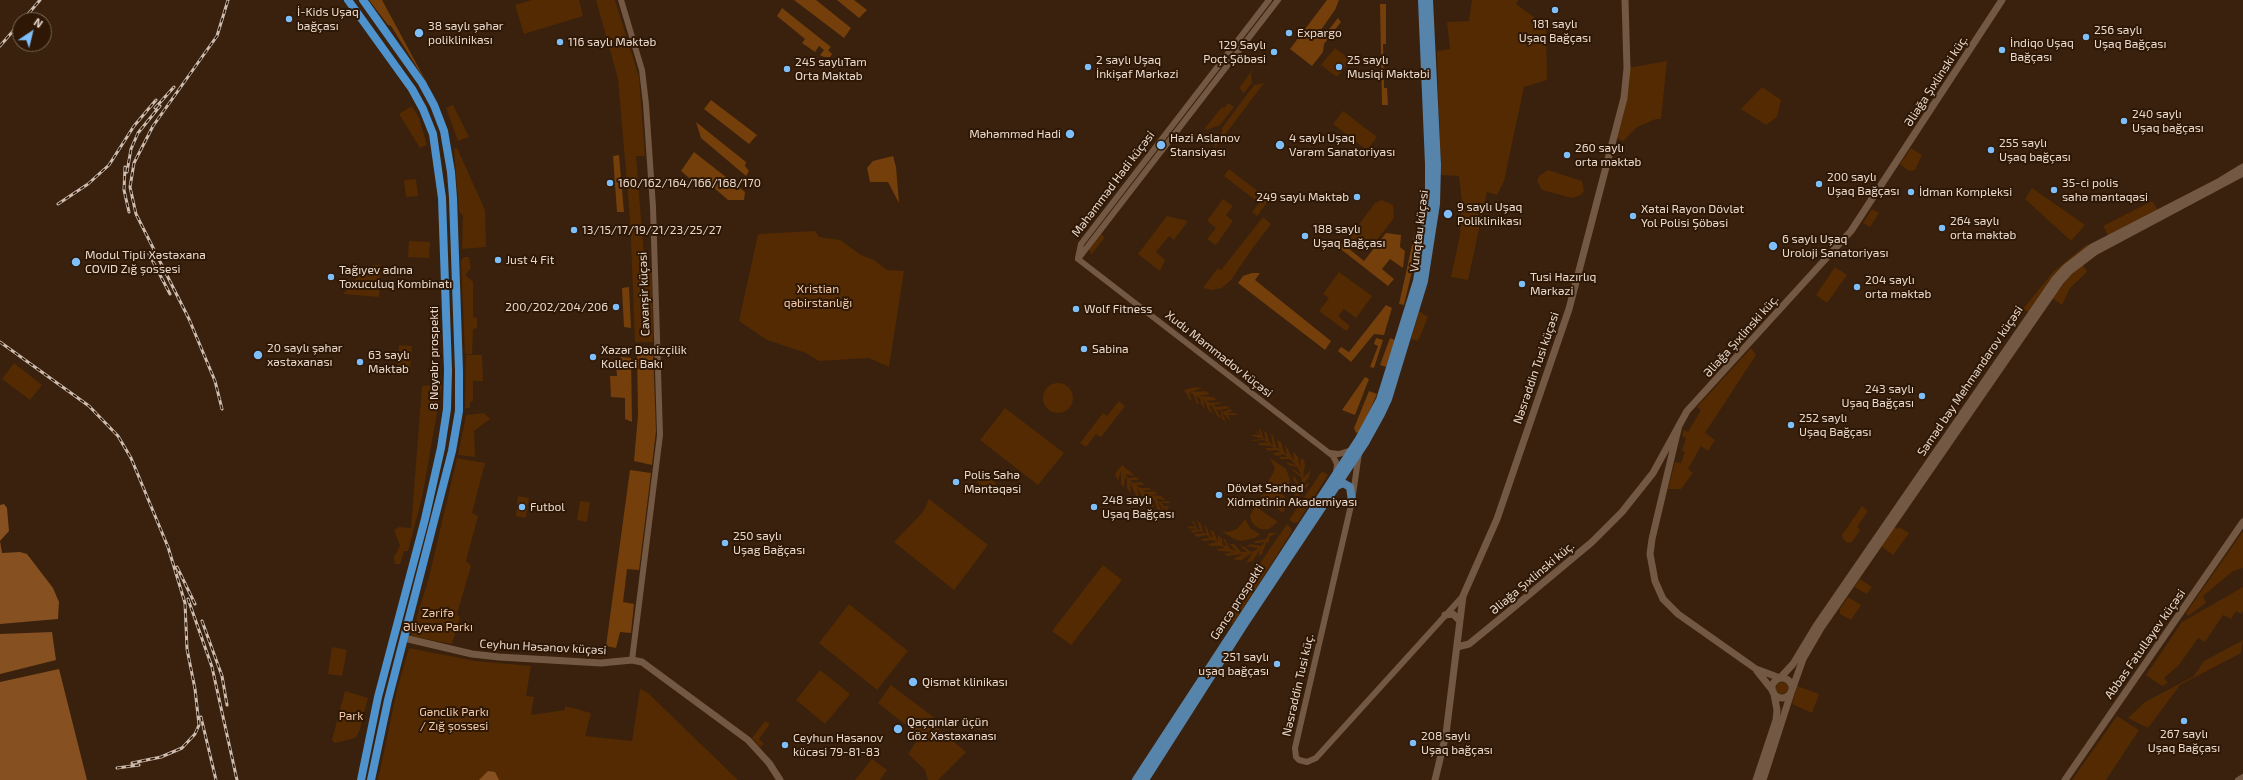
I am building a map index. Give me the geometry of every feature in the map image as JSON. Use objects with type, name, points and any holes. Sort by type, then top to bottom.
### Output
[{"type":"highway","name":"8 Noyabr prospekti","points":[[348,0],[392,59],[423,109],[436,145],[442,198],[448,370],[447,409],[441,448],[425,519],[394,634],[370,734],[361,780]]},
{"type":"highway","name":"8 Noyabr prospekti","points":[[363,0],[412,68],[434,105],[447,144],[453,198],[459,371],[458,412],[452,451],[388,700],[371,780]]},
{"type":"highway","points":[[394,634],[404,638]]},
{"type":"main road","name":"Vunqtau küçəsi","points":[[1359,439],[1372,424],[1405,325],[1417,281],[1427,217],[1430,171],[1422,0]]},
{"type":"main road","name":"Vunqtau küçəsi","points":[[1356,450],[1388,399],[1411,328],[1424,281],[1434,218],[1437,165],[1429,0]]},
{"type":"main road","name":"Nəsrəddin Tusi küçəsi","points":[[1463,596],[1497,519],[1569,308],[1626,90],[1624,0]]},
{"type":"main road","name":"Əliağa Şıxlinski küç.","points":[[1457,647],[1469,644],[1592,542],[1626,506],[1659,462],[1680,425],[1686,411],[1851,231],[2002,0]]},
{"type":"main road","name":"Səməd bəy Mehmandarov küçəsi","points":[[1780,678],[1793,664],[1816,626],[2055,279],[2065,268],[2092,247],[2220,181],[2243,167]]},
{"type":"main road","name":"Səməd bəy Mehmandarov küçəsi","points":[[1763,780],[1803,659],[1821,628],[2060,282],[2070,271],[2095,252],[2243,173]]},
{"type":"main road","points":[[1680,425],[1651,547],[1652,567],[1659,591],[1668,605],[1678,614],[1756,669],[1789,681],[1791,692],[1782,698],[1773,692],[1756,669]]},
{"type":"main road","name":"Gəncə prospekti","points":[[1145,780],[1335,487],[1356,450],[1359,439]]},
{"type":"main road","name":"Gəncə prospekti","points":[[1136,780],[1336,472],[1356,450]]},
{"type":"main road","points":[[1659,462],[1666,467],[1668,475]]},
{"type":"main road","points":[[1335,487],[1342,483],[1350,486],[1352,501]]},
{"type":"main road","name":"Abbas Fətullayev küçəsi","points":[[2065,780],[2243,522]]},
{"type":"main road","points":[[1435,780],[1446,734],[1463,596]]},
{"type":"main road","points":[[1445,615],[1453,614],[1459,620]]},
{"type":"main road","name":"Ceyhun Həsənov küçəsi","points":[[404,638],[499,658],[601,663],[632,660],[642,662],[748,740],[765,758],[780,780]]},
{"type":"main road","points":[[1756,780],[1776,720],[1777,710],[1773,692],[1774,681],[1780,678]]},
{"type":"street","name":"Cavanşir küçəsi","points":[[622,0],[642,70],[646,104],[653,207],[660,435],[632,660]]},
{"type":"street","name":"Məhəmməd Hadi küçəsi","points":[[1164,142],[1269,0]]},
{"type":"street","name":"Məhəmməd Hadi küçəsi","points":[[1078,259],[1081,244],[1278,0]]},
{"type":"street","name":"Xudu Məmmədov küçəsi","points":[[1078,259],[1328,453]]},
{"type":"street","points":[[1328,453],[1340,454],[1356,450],[1355,483],[1352,501]]},
{"type":"street","points":[[1328,453],[1336,460],[1336,472]]},
{"type":"street","name":"Nəsrəddin Tusi küç.","points":[[1352,501],[1295,748],[1296,757],[1307,762],[1316,758],[1463,596]]},
{"type":"street","points":[[2238,780],[2243,776]]},
{"type":"green space","points":[[532,0],[579,0],[583,16],[524,34],[515,5]]},
{"type":"green space","points":[[596,0],[615,0],[639,77],[645,156],[636,156],[645,270],[652,271],[653,342],[635,342],[630,218],[618,79]]},
{"type":"green space","points":[[1472,0],[1518,0],[1516,4],[1546,26],[1547,80],[1524,87],[1504,181],[1497,195],[1487,192],[1468,280],[1451,277],[1460,235],[1462,202],[1459,176],[1441,175],[1437,51],[1450,49],[1447,22],[1469,21]]},
{"type":"green space","points":[[1335,48],[1351,60],[1337,77],[1321,65]]},
{"type":"green space","points":[[1667,61],[1661,119],[1656,119],[1637,127],[1623,141],[1614,137],[1627,68]]},
{"type":"green space","points":[[1254,68],[1251,74],[1252,83],[1244,93],[1239,88]]},
{"type":"green space","points":[[1264,83],[1215,148],[1214,142],[1222,132],[1222,128],[1254,85]]},
{"type":"green space","points":[[1762,87],[1781,100],[1777,117],[1766,125],[1741,109]]},
{"type":"green space","points":[[1228,103],[1234,107],[1220,125],[1207,130],[1205,128],[1222,107],[1224,108]]},
{"type":"green space","points":[[453,105],[469,137],[458,141],[446,108]]},
{"type":"green space","points":[[412,106],[419,118],[427,145],[420,148],[399,114]]},
{"type":"green space","points":[[1343,111],[1377,137],[1367,150],[1333,124]]},
{"type":"green space","points":[[457,148],[485,210],[486,247],[462,249],[463,216],[459,211],[454,149]]},
{"type":"green space","points":[[1911,148],[1922,155],[1915,170],[1909,171],[1900,164]]},
{"type":"green space","points":[[1229,169],[1269,200],[1257,216],[1252,212],[1259,203],[1224,176]]},
{"type":"green space","points":[[1548,170],[1582,181],[1584,191],[1581,195],[1572,198],[1542,190],[1537,181],[1539,176]]},
{"type":"green space","points":[[416,179],[418,196],[406,197],[404,180]]},
{"type":"green space","points":[[2032,188],[2085,225],[2071,241],[2025,199]]},
{"type":"green space","points":[[1223,199],[1233,206],[1226,215],[1233,221],[1216,245],[1207,239],[1216,228],[1207,221]]},
{"type":"green space","points":[[1382,200],[1393,205],[1394,218],[1369,250],[1358,251],[1352,247],[1351,235],[1375,203]]},
{"type":"green space","points":[[2152,201],[2158,210],[2108,235],[2103,226]]},
{"type":"green space","points":[[1872,209],[1879,213],[1870,227],[1863,223]]},
{"type":"green space","points":[[1167,216],[1188,221],[1174,240],[1169,236],[1156,252],[1165,260],[1160,271],[1138,254]]},
{"type":"green space","points":[[1263,217],[1271,224],[1231,280],[1222,288],[1211,290],[1203,288],[1218,268],[1221,270]]},
{"type":"green space","name":"Xristian qəbirstanlığı","points":[[815,231],[819,237],[840,240],[861,255],[874,260],[887,270],[904,271],[889,367],[869,358],[819,361],[806,353],[767,340],[739,321],[758,234]]},
{"type":"green space","points":[[1101,234],[1105,237],[1091,255],[1089,249]]},
{"type":"green space","points":[[409,241],[430,242],[429,258],[408,257]]},
{"type":"green space","points":[[2087,244],[2089,247],[2050,280],[2028,312],[2023,309],[2054,271]]},
{"type":"green space","points":[[464,257],[469,257],[471,268],[465,275],[473,282],[473,317],[477,318],[477,328],[473,329],[472,354],[465,354],[461,261]]},
{"type":"green space","points":[[374,265],[381,265],[379,297],[343,294],[363,270]]},
{"type":"green space","points":[[2083,265],[2087,272],[2070,288],[2062,305],[2052,298],[2069,277]]},
{"type":"green space","points":[[1835,267],[1847,275],[1827,303],[1816,295]]},
{"type":"green space","points":[[1339,272],[1372,296],[1356,318],[1344,309],[1338,316],[1350,326],[1346,331],[1319,311],[1329,298],[1323,294]]},
{"type":"green space","points":[[1419,311],[1428,317],[1418,341],[1411,339]]},
{"type":"green space","points":[[399,345],[412,346],[410,371],[397,370]]},
{"type":"green space","points":[[1751,348],[1756,355],[1705,433],[1715,440],[1708,451],[1701,446],[1688,469],[1693,473],[1681,489],[1668,489],[1675,462],[1681,463],[1685,452],[1682,451],[1686,438],[1682,436],[1684,430],[1688,432],[1701,410],[1697,407]]},
{"type":"green space","points":[[466,355],[482,355],[483,381],[473,381],[473,401],[470,402],[470,408],[465,408]]},
{"type":"green space","points":[[14,363],[42,385],[30,400],[2,379]]},
{"type":"green space","points":[[1058,383],[1069,387],[1073,398],[1069,409],[1058,413],[1047,409],[1043,398],[1047,387]]},
{"type":"green space","points":[[442,384],[422,498],[408,551],[404,551],[400,564],[395,564],[394,557],[400,546],[394,530],[399,527],[411,528],[422,386]]},
{"type":"green space","points":[[1195,387],[1202,388],[1191,392],[1206,391],[1210,394],[1199,396],[1214,397],[1216,400],[1206,401],[1210,403],[1222,402],[1223,403],[1213,405],[1216,407],[1226,406],[1230,408],[1220,410],[1223,412],[1230,409],[1233,411],[1226,413],[1235,413],[1238,415],[1228,415],[1231,422],[1222,412],[1226,422],[1222,419],[1221,411],[1216,409],[1221,418],[1218,417],[1212,406],[1209,405],[1213,414],[1208,410],[1203,400],[1205,409],[1201,404],[1200,398],[1196,396],[1199,404],[1197,404],[1193,394],[1189,392],[1192,401],[1190,400],[1184,390]]},
{"type":"green space","points":[[1119,401],[1125,406],[1101,437],[1096,434],[1086,447],[1080,443],[1103,413],[1107,416]]},
{"type":"green space","points":[[1005,408],[1064,453],[1038,485],[980,440]]},
{"type":"green space","points":[[484,413],[490,419],[474,431],[475,457],[458,455],[466,415]]},
{"type":"green space","points":[[1254,427],[1260,436],[1259,428],[1261,430],[1263,438],[1266,440],[1264,431],[1266,432],[1270,443],[1273,445],[1271,434],[1273,435],[1276,447],[1279,449],[1277,440],[1281,442],[1284,452],[1287,455],[1285,445],[1294,461],[1293,452],[1295,453],[1298,457],[1300,468],[1301,458],[1304,460],[1305,465],[1303,478],[1311,470],[1309,477],[1302,487],[1309,482],[1308,486],[1298,495],[1301,496],[1296,498],[1294,508],[1291,500],[1295,496],[1293,485],[1294,484],[1297,494],[1300,489],[1293,479],[1294,475],[1300,487],[1302,480],[1292,468],[1301,475],[1300,472],[1297,467],[1288,465],[1286,462],[1296,465],[1290,459],[1280,459],[1279,457],[1287,457],[1284,454],[1277,456],[1272,453],[1281,452],[1277,450],[1268,451],[1265,448],[1274,448],[1271,446],[1260,445],[1258,443],[1268,443],[1264,440],[1253,441],[1252,440],[1263,439],[1250,435],[1258,435]]},
{"type":"green space","name":"Zərifə Əliyeva Parkı","points":[[457,458],[485,463],[472,513],[478,516],[466,561],[471,566],[457,614],[460,618],[452,644],[411,636],[429,577]]},
{"type":"green space","points":[[1270,458],[1286,469],[1290,479],[1288,491],[1280,485],[1267,484],[1275,469]]},
{"type":"green space","points":[[1122,465],[1134,476],[1125,474],[1128,478],[1136,477],[1139,480],[1130,480],[1133,483],[1141,482],[1145,485],[1136,485],[1140,488],[1150,488],[1151,490],[1143,490],[1146,492],[1154,491],[1158,494],[1150,495],[1161,496],[1166,500],[1156,499],[1159,502],[1168,501],[1171,503],[1161,503],[1164,506],[1173,507],[1167,508],[1170,516],[1163,506],[1164,514],[1163,513],[1158,502],[1161,511],[1157,509],[1155,501],[1151,497],[1154,507],[1152,507],[1148,495],[1145,493],[1148,502],[1144,501],[1137,487],[1139,498],[1136,496],[1130,482],[1131,493],[1127,488],[1127,479],[1125,477],[1124,488],[1121,484],[1121,471],[1118,481],[1115,474]]},
{"type":"green space","points":[[1322,471],[1328,475],[1298,522],[1294,523],[1289,520]]},
{"type":"green space","points":[[983,474],[996,483],[990,491],[977,482]]},
{"type":"green space","points":[[1272,490],[1281,493],[1285,497],[1286,506],[1283,513],[1260,497],[1265,492]]},
{"type":"green space","name":"Futbol","points":[[518,496],[529,498],[526,518],[516,516]]},
{"type":"green space","points":[[929,499],[988,545],[954,590],[894,542],[923,512]]},
{"type":"green space","name":"Futbol","points":[[580,501],[590,502],[587,522],[577,520]]},
{"type":"green space","points":[[1255,506],[1278,522],[1269,529],[1260,529],[1255,526],[1250,516]]},
{"type":"green space","points":[[1862,506],[1868,511],[1857,527],[1860,530],[1852,542],[1848,543],[1843,539],[1842,535]]},
{"type":"green space","points":[[1245,519],[1250,528],[1260,534],[1255,538],[1241,541],[1234,539],[1221,531],[1228,532],[1237,529]]},
{"type":"green space","points":[[1197,520],[1201,524],[1203,532],[1207,534],[1204,525],[1210,536],[1213,538],[1210,530],[1214,532],[1218,542],[1218,535],[1222,539],[1223,545],[1227,546],[1223,539],[1225,539],[1230,549],[1236,551],[1230,544],[1234,544],[1241,552],[1247,552],[1240,546],[1245,547],[1251,552],[1254,551],[1258,548],[1246,546],[1251,544],[1261,546],[1265,541],[1254,543],[1255,541],[1266,539],[1269,533],[1277,533],[1269,537],[1269,544],[1267,541],[1262,554],[1258,556],[1260,549],[1253,561],[1246,563],[1253,552],[1242,560],[1233,559],[1243,554],[1227,556],[1224,554],[1234,552],[1218,551],[1217,549],[1225,548],[1222,546],[1210,546],[1208,544],[1217,542],[1213,540],[1203,541],[1201,539],[1210,538],[1206,535],[1197,537],[1194,534],[1204,533],[1200,531],[1193,533],[1190,531],[1197,529],[1200,530]]},
{"type":"green space","points":[[1192,521],[1194,521],[1197,529],[1187,528],[1190,526],[1195,527]]},
{"type":"green space","points":[[1287,524],[1292,529],[1291,533],[1233,624],[1223,617]]},
{"type":"green space","points":[[1894,527],[1898,529],[1899,527],[1909,533],[1893,555],[1881,546]]},
{"type":"green space","points":[[2243,531],[2243,568],[2233,571],[2203,596],[2206,603],[2188,616],[2186,613]]},
{"type":"green space","points":[[1103,565],[1122,580],[1071,645],[1052,631]]},
{"type":"green space","points":[[1860,579],[1872,587],[1867,594],[1854,587]]},
{"type":"green space","points":[[2243,587],[2243,611],[2241,614],[2236,611],[2231,619],[2223,615],[2205,642],[2198,638],[2179,665],[2164,678],[2168,683],[2162,686],[2146,675],[2182,622]]},
{"type":"green space","points":[[1848,597],[1861,605],[1851,620],[1840,614],[1840,609]]},
{"type":"green space","points":[[849,604],[908,651],[877,690],[819,643]]},
{"type":"green space","points":[[2243,640],[2241,653],[2180,685],[2148,728],[2128,718],[2145,702],[2194,676],[2204,661]]},
{"type":"green space","points":[[332,647],[347,650],[342,676],[328,674]]},
{"type":"green space","name":"Gənclik Parkı / Zığ şossesi","points":[[409,648],[475,661],[531,666],[526,696],[534,697],[531,715],[565,710],[565,706],[591,713],[585,736],[632,741],[640,689],[648,693],[738,780],[378,780],[397,690]]},
{"type":"green space","points":[[820,670],[850,694],[825,724],[796,700]]},
{"type":"green space","points":[[1780,682],[1784,682],[1788,688],[1784,694],[1780,694],[1776,690],[1776,686]]},
{"type":"green space","points":[[891,685],[940,722],[937,728],[966,752],[938,780],[928,780],[925,770],[908,754],[920,736],[878,703]]},
{"type":"green space","points":[[1797,686],[1819,694],[1812,713],[1792,704]]},
{"type":"green space","name":"Park","points":[[345,691],[368,698],[359,732],[355,738],[335,743],[332,740]]},
{"type":"green space","points":[[2117,716],[2139,730],[2106,780],[2072,780]]},
{"type":"green space","points":[[765,721],[770,724],[759,739],[764,744],[760,747],[752,738]]},
{"type":"green space","points":[[872,759],[887,770],[880,780],[855,780]]},
{"type":"shaded area","points":[[369,0],[382,0],[428,85],[391,26],[388,25]]},
{"type":"shaded area","points":[[794,0],[816,0],[851,28],[844,38]]},
{"type":"shaded area","points":[[837,0],[854,0],[867,10],[859,18]]},
{"type":"shaded area","points":[[1327,0],[1339,0],[1335,10],[1318,34],[1323,37],[1338,18],[1341,22],[1324,44],[1323,52],[1312,66],[1290,49]]},
{"type":"shaded area","points":[[1380,4],[1386,4],[1386,44],[1383,44],[1384,88],[1387,88],[1388,105],[1382,105]]},
{"type":"shaded area","points":[[782,8],[831,47],[828,50],[832,54],[830,57],[820,55],[824,50],[819,46],[815,52],[802,43],[805,39],[777,16]]},
{"type":"shaded area","points":[[711,100],[757,135],[749,144],[704,109]]},
{"type":"shaded area","points":[[696,122],[746,162],[745,166],[749,171],[746,176],[701,138]]},
{"type":"shaded area","points":[[694,152],[745,192],[744,200],[728,200],[712,186],[700,187],[681,171]]},
{"type":"shaded area","points":[[619,155],[624,212],[617,212],[613,156]]},
{"type":"shaded area","points":[[893,156],[896,167],[899,203],[888,182],[870,182],[867,168],[873,161]]},
{"type":"shaded area","points":[[1415,232],[1421,233],[1404,305],[1399,304]]},
{"type":"shaded area","points":[[1386,233],[1401,235],[1400,247],[1405,251],[1403,268],[1390,259],[1382,269],[1394,279],[1388,286],[1338,247],[1342,243],[1364,261]]},
{"type":"shaded area","points":[[1252,273],[1260,273],[1255,280],[1331,341],[1325,350],[1238,283],[1243,276]]},
{"type":"shaded area","points":[[629,287],[631,328],[624,327],[622,288]]},
{"type":"shaded area","points":[[1386,305],[1392,308],[1384,335],[1374,334],[1351,362],[1338,351],[1341,347],[1349,352]]},
{"type":"shaded area","points":[[1376,338],[1383,340],[1374,368],[1370,367],[1378,346],[1374,344]]},
{"type":"shaded area","points":[[1390,338],[1395,340],[1386,367],[1380,365]]},
{"type":"shaded area","points":[[637,349],[653,349],[656,431],[652,465],[634,461],[638,415]]},
{"type":"shaded area","points":[[621,357],[631,358],[632,422],[625,419],[625,398],[611,397],[610,376],[617,376],[616,363]]},
{"type":"shaded area","points":[[1365,377],[1369,379],[1355,415],[1342,410]]},
{"type":"shaded area","points":[[1369,391],[1377,394],[1359,432],[1356,433],[1354,428]]},
{"type":"shaded area","points":[[630,470],[651,473],[639,570],[627,569],[623,602],[634,604],[631,633],[620,632],[616,648],[606,646]]},
{"type":"shaded area","points":[[4,504],[7,508],[9,531],[0,541],[0,505]]},
{"type":"shaded area","points":[[0,541],[2,553],[20,552],[27,554],[53,588],[59,602],[58,619],[0,624]]},
{"type":"shaded area","points":[[52,632],[56,660],[0,674],[0,634]]},
{"type":"shaded area","points":[[59,669],[87,780],[0,780],[0,682]]},
{"type":"shaded area","points":[[488,771],[495,772],[499,780],[479,780]]},
{"type":"railway","points":[[30,12],[40,0]]},
{"type":"railway","points":[[222,409],[215,381],[189,319],[136,214],[130,187],[134,163],[153,126],[217,36],[228,0]]},
{"type":"railway","points":[[0,46],[12,32]]},
{"type":"railway","points":[[155,108],[174,87]]},
{"type":"railway","points":[[58,204],[88,184],[109,165],[134,126],[156,100]]},
{"type":"railway","points":[[127,172],[131,149],[138,133],[160,106]]},
{"type":"railway","points":[[125,167],[124,190],[129,212]]},
{"type":"railway","points":[[149,254],[170,294]]},
{"type":"railway","points":[[0,342],[89,406],[118,436],[131,458],[168,547],[185,603],[187,649],[195,689],[199,725],[195,734],[182,748],[161,757],[132,763]]},
{"type":"railway","points":[[177,567],[195,604]]},
{"type":"railway","points":[[188,599],[212,667],[237,780]]},
{"type":"railway","points":[[202,621],[222,676],[227,705]]},
{"type":"railway","points":[[201,717],[216,780]]},
{"type":"railway","points":[[117,768],[139,765]]},
{"type":"place","name":"181 saylı Uşaq Bağçası","points":[[1555,10]]},
{"type":"place","name":"İ-Kids Uşaq bağçası","points":[[289,19]]},
{"type":"place","name":"38 saylı şəhər poliklinikası","points":[[419,33]]},
{"type":"place","name":"Expargo","points":[[1289,33]]},
{"type":"place","name":"256 saylı Uşaq Bağçası","points":[[2086,37]]},
{"type":"place","name":"116 saylı Məktəb","points":[[560,42]]},
{"type":"place","name":"İndiqo Uşaq Bağçası","points":[[2002,50]]},
{"type":"place","name":"129 Saylı Poçt Şöbəsi","points":[[1274,52]]},
{"type":"place","name":"2 saylı Uşaq İnkişaf Mərkəzi","points":[[1088,67]]},
{"type":"place","name":"25 saylı Musiqi Məktəbi","points":[[1339,67]]},
{"type":"place","name":"245 saylıTam Orta Məktəb","points":[[787,69]]},
{"type":"place","name":"240 saylı Uşaq bağçası","points":[[2124,121]]},
{"type":"place","name":"Məhəmməd Hadi","points":[[1070,134]]},
{"type":"place","name":"Həzi Aslanov Stansiyası","points":[[1161,145]]},
{"type":"place","name":"4 saylı Uşaq Vərəm Sanatoriyası","points":[[1280,145]]},
{"type":"place","name":"255 saylı Uşaq bağçası","points":[[1991,150]]},
{"type":"place","name":"260 saylı orta məktəb","points":[[1567,155]]},
{"type":"place","name":"160/162/164/166/168/170","points":[[610,183]]},
{"type":"place","name":"200 saylı Uşaq Bağçası","points":[[1819,184]]},
{"type":"place","name":"35-ci polis sahə məntəqəsi","points":[[2054,190]]},
{"type":"place","name":"İdman Kompleksi","points":[[1911,192]]},
{"type":"place","name":"249 saylı Məktəb","points":[[1357,197]]},
{"type":"place","name":"9 saylı Uşaq Poliklinikası","points":[[1448,214]]},
{"type":"place","name":"Xətai Rayon Dövlət Yol Polisi Şöbəsi","points":[[1633,216]]},
{"type":"place","name":"264 saylı orta məktəb","points":[[1942,228]]},
{"type":"place","name":"13/15/17/19/21/23/25/27","points":[[574,230]]},
{"type":"place","name":"188 saylı Uşaq Bağçası","points":[[1305,236]]},
{"type":"place","name":"6 saylı Uşaq Uroloji Sanatoriyası","points":[[1773,246]]},
{"type":"place","name":"Just 4 Fit","points":[[498,260]]},
{"type":"place","name":"Modul Tipli Xəstəxana COVID Zığ şossesi","points":[[76,262]]},
{"type":"place","name":"Tağıyev adına Toxuculuq Kombinatı","points":[[331,277]]},
{"type":"place","name":"Tusi Hazırlıq Mərkəzi","points":[[1522,284]]},
{"type":"place","name":"204 saylı orta məktəb","points":[[1857,287]]},
{"type":"place","name":"200/202/204/206","points":[[616,307]]},
{"type":"place","name":"Wolf Fitness","points":[[1076,309]]},
{"type":"place","name":"Sabina","points":[[1084,349]]},
{"type":"place","name":"20 saylı şəhər xəstəxanası","points":[[258,355]]},
{"type":"place","name":"Xəzər Dənizçilik Kolleci Bakı","points":[[593,357]]},
{"type":"place","name":"63 saylı Məktəb","points":[[360,362]]},
{"type":"place","name":"243 saylı Uşaq Bağçası","points":[[1922,396]]},
{"type":"place","name":"252 saylı Uşaq Bağçası","points":[[1791,425]]},
{"type":"place","name":"Polis Sahə Məntəqəsi","points":[[956,482]]},
{"type":"place","name":"Dövlət Sərhəd Xidmətinin Akademiyası","points":[[1219,495]]},
{"type":"place","name":"Futbol","points":[[522,507]]},
{"type":"place","name":"248 saylı Uşaq Bağçası","points":[[1094,507]]},
{"type":"place","name":"250 saylı Uşag Bağçası","points":[[725,543]]},
{"type":"place","name":"251 saylı uşaq bağçası","points":[[1277,664]]},
{"type":"place","name":"Qismət klinikası","points":[[913,682]]},
{"type":"place","name":"267 saylı Uşaq Bağçası","points":[[2184,721]]},
{"type":"place","name":"Qaçqınlar üçün Göz Xəstəxanası","points":[[898,729]]},
{"type":"place","name":"208 saylı Uşaq bağçası","points":[[1413,743]]},
{"type":"place","name":"Ceyhun Həsənov kücəsi 79-81-83","points":[[785,745]]}]
